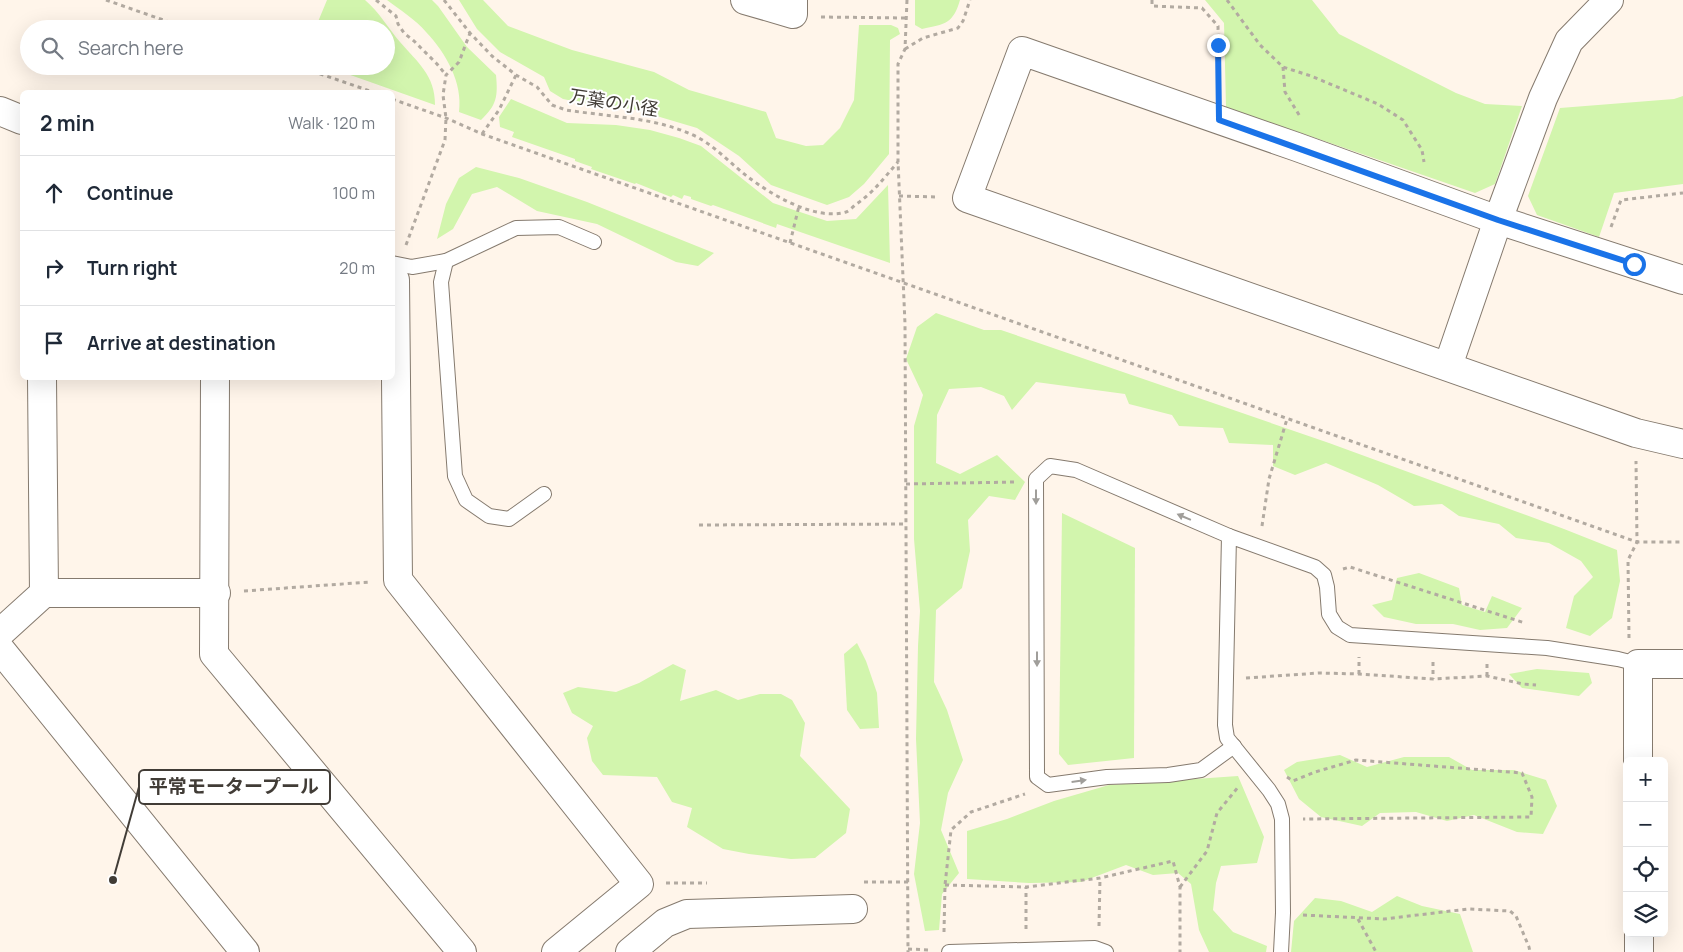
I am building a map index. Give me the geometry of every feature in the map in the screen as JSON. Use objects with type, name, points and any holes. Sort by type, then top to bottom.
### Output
[{"type":"street","points":[[745,0],[793,7]]},
{"type":"street","points":[[1448,366],[1498,220],[1543,98],[1569,41],[1609,0]]},
{"type":"street","points":[[1683,280],[1498,220],[1297,147],[1022,51],[967,198],[1636,433],[1683,444]]},
{"type":"street","points":[[0,112],[20,119]]},
{"type":"street","points":[[395,280],[398,580],[639,884],[569,949]]},
{"type":"street","points":[[42,380],[44,593]]},
{"type":"street","points":[[215,380],[216,593],[214,654],[462,952]]},
{"type":"street","points":[[0,633],[44,593],[216,593]]},
{"type":"street","points":[[0,650],[245,952]]},
{"type":"street","points":[[1638,757],[1638,664],[1683,664]]},
{"type":"street","points":[[630,952],[666,923],[687,914],[853,909]]},
{"type":"street","points":[[1638,937],[1639,952]]},
{"type":"lane","points":[[395,264],[412,267],[446,261],[516,228],[559,227],[594,242]]},
{"type":"lane","points":[[446,261],[441,282],[455,476],[466,500],[489,516],[509,519],[544,494]]},
{"type":"lane","points":[[1234,746],[1201,770],[1168,775],[1107,777],[1048,785],[1037,777],[1036,479],[1050,466],[1076,470],[1229,536],[1314,567],[1324,575],[1329,614],[1337,627],[1350,635],[1547,648],[1638,664]]},
{"type":"lane","points":[[1229,536],[1225,725],[1227,738],[1269,790],[1278,804],[1282,819],[1283,913],[1281,952]]},
{"type":"lane","points":[[949,952],[1095,948],[1103,951]]},
{"type":"path","points":[[106,0],[163,20]]},
{"type":"path","points":[[376,0],[396,16],[398,24],[404,33],[446,75]]},
{"type":"path","name":"万葉の小径","points":[[444,0],[470,33],[492,56],[516,75],[537,87],[552,105],[566,110],[660,123],[697,138],[727,158],[748,177],[799,206],[822,214],[847,212],[870,194],[898,161]]},
{"type":"path","points":[[907,0],[905,49],[898,64],[898,161],[905,324],[908,952]]},
{"type":"path","points":[[905,49],[923,38],[958,28],[963,21],[970,0]]},
{"type":"path","points":[[1152,0],[1152,6],[1202,8],[1218,26],[1219,120]]},
{"type":"path","points":[[1228,0],[1260,45],[1283,67],[1311,76],[1378,104],[1403,120],[1422,150],[1426,168],[1444,200]]},
{"type":"path","points":[[793,7],[806,16],[906,18]]},
{"type":"path","points":[[405,247],[445,140],[446,118],[443,95],[446,75],[459,62],[470,33]]},
{"type":"path","points":[[1283,67],[1285,92],[1302,120],[1297,147]]},
{"type":"path","points":[[323,75],[367,90]]},
{"type":"path","points":[[482,134],[498,110],[516,75]]},
{"type":"path","points":[[395,100],[446,118],[482,134],[1637,542],[1683,542]]},
{"type":"path","points":[[1601,253],[1621,200],[1683,193]]},
{"type":"path","points":[[899,196],[967,198]]},
{"type":"path","points":[[790,243],[799,206]]},
{"type":"path","points":[[1258,547],[1269,479],[1287,418]]},
{"type":"path","points":[[1636,433],[1637,542],[1628,560],[1629,645],[1638,664]]},
{"type":"path","points":[[906,484],[1016,482],[1036,479]]},
{"type":"path","points":[[699,525],[906,524]]},
{"type":"path","points":[[1324,575],[1350,567],[1526,624],[1525,629]]},
{"type":"path","points":[[216,593],[398,580]]},
{"type":"path","points":[[1226,680],[1319,673],[1432,679],[1487,676],[1536,685]]},
{"type":"path","points":[[1269,790],[1286,776],[1293,781],[1314,772],[1356,760],[1522,773],[1532,797],[1531,817],[1282,819]]},
{"type":"path","points":[[1180,887],[1207,851],[1216,813],[1235,790],[1255,772]]},
{"type":"path","points":[[949,952],[944,931],[944,885],[951,830],[971,812],[1026,794],[1037,777]]},
{"type":"path","points":[[944,885],[1026,887],[1100,878],[1173,861],[1180,887],[1180,952]]},
{"type":"path","points":[[1100,878],[1103,951]]},
{"type":"path","points":[[1026,887],[1026,949]]},
{"type":"path","points":[[1283,913],[1357,919],[1384,919],[1468,909],[1510,911],[1516,916],[1530,952]]},
{"type":"path","points":[[1357,919],[1376,952]]},
{"type":"green space","points":[[327,0],[365,0],[384,20],[319,20]]},
{"type":"green space","points":[[387,0],[432,0],[467,47],[496,75],[497,89],[495,100],[490,110],[481,120],[459,112],[460,101],[456,79],[440,49],[418,23]]},
{"type":"green space","points":[[459,0],[483,0],[508,26],[572,50],[654,72],[689,90],[766,112],[776,138],[806,146],[823,145],[840,128],[854,100],[859,25],[891,25],[898,28],[900,34],[890,40],[889,154],[864,184],[849,197],[827,205],[771,185],[739,156],[697,128],[633,109],[563,99],[550,91],[544,77],[500,52],[477,29]]},
{"type":"green space","points":[[915,0],[960,0],[954,14],[947,22],[922,29],[915,25]]},
{"type":"green space","points":[[1205,0],[1312,0],[1339,34],[1456,93],[1485,104],[1522,106],[1495,184],[1475,193],[1226,107],[1224,23]]},
{"type":"green space","points":[[395,35],[429,77],[435,105],[350,75],[395,75]]},
{"type":"green space","points":[[1683,96],[1683,184],[1614,193],[1599,237],[1537,215],[1528,196],[1560,108],[1674,99]]},
{"type":"green space","points":[[511,99],[567,123],[616,125],[650,130],[701,146],[773,203],[827,221],[856,219],[888,185],[890,263],[777,224],[776,228],[691,199],[691,197],[684,195],[682,199],[673,195],[671,197],[636,183],[591,169],[592,167],[575,161],[575,159],[512,137],[514,132],[500,127],[499,117]]},
{"type":"green space","points":[[476,167],[519,178],[587,202],[714,253],[698,266],[676,262],[597,224],[537,211],[497,187],[472,194],[453,229],[437,239],[446,204],[459,178]]},
{"type":"green space","points":[[936,313],[984,330],[1001,330],[1329,443],[1617,550],[1620,581],[1612,618],[1590,636],[1566,628],[1574,596],[1593,577],[1581,561],[1549,543],[1516,538],[1499,524],[1459,516],[1442,504],[1414,506],[1378,485],[1326,463],[1295,475],[1273,466],[1273,445],[1229,443],[1223,428],[1179,426],[1172,415],[1129,404],[1125,394],[1036,382],[1012,410],[1004,396],[981,387],[949,389],[937,415],[936,463],[960,474],[997,455],[1025,482],[1015,500],[989,496],[968,520],[970,551],[962,588],[936,610],[934,682],[947,710],[963,760],[948,793],[941,830],[959,873],[942,894],[939,930],[925,931],[914,874],[920,823],[916,739],[920,611],[914,539],[914,426],[923,395],[906,359],[917,327]]},
{"type":"green space","points":[[1062,513],[1135,548],[1134,758],[1068,765],[1059,754]]},
{"type":"green space","points":[[1419,573],[1459,588],[1462,605],[1485,612],[1492,596],[1522,608],[1507,628],[1480,630],[1453,624],[1416,624],[1384,617],[1372,605],[1392,600],[1397,578]]},
{"type":"green space","points":[[857,643],[866,661],[877,693],[879,728],[860,729],[847,710],[844,654]]},
{"type":"green space","points":[[673,664],[686,670],[680,701],[716,690],[738,700],[760,694],[781,694],[792,700],[805,723],[800,756],[850,809],[846,833],[815,858],[791,859],[723,849],[687,827],[692,808],[672,802],[657,777],[603,775],[592,761],[587,738],[593,726],[572,713],[563,693],[578,687],[616,692],[639,683]]},
{"type":"green space","points":[[1537,669],[1589,673],[1592,683],[1579,696],[1522,688],[1509,674]]},
{"type":"green space","points":[[1340,755],[1367,767],[1404,757],[1449,757],[1472,770],[1514,770],[1546,780],[1557,806],[1543,834],[1517,832],[1474,815],[1447,821],[1416,812],[1380,813],[1362,826],[1321,817],[1299,799],[1284,770],[1297,762]]},
{"type":"green space","points":[[1238,776],[1264,837],[1257,863],[1221,866],[1216,883],[1213,910],[1233,932],[1267,946],[1266,952],[1209,952],[1199,930],[1191,884],[1178,873],[1153,875],[1126,865],[1081,882],[1029,883],[967,879],[967,831],[1007,819],[1054,801],[1109,785]]},
{"type":"green space","points":[[1397,896],[1422,906],[1460,914],[1473,952],[1291,952],[1294,921],[1315,898],[1341,901],[1372,912]]},
{"type":"place","name":"平常モータープール","points":[[113,880]]},
{"type":"route","points":[[1218,45],[1219,120],[1498,220],[1634,264]]}]
